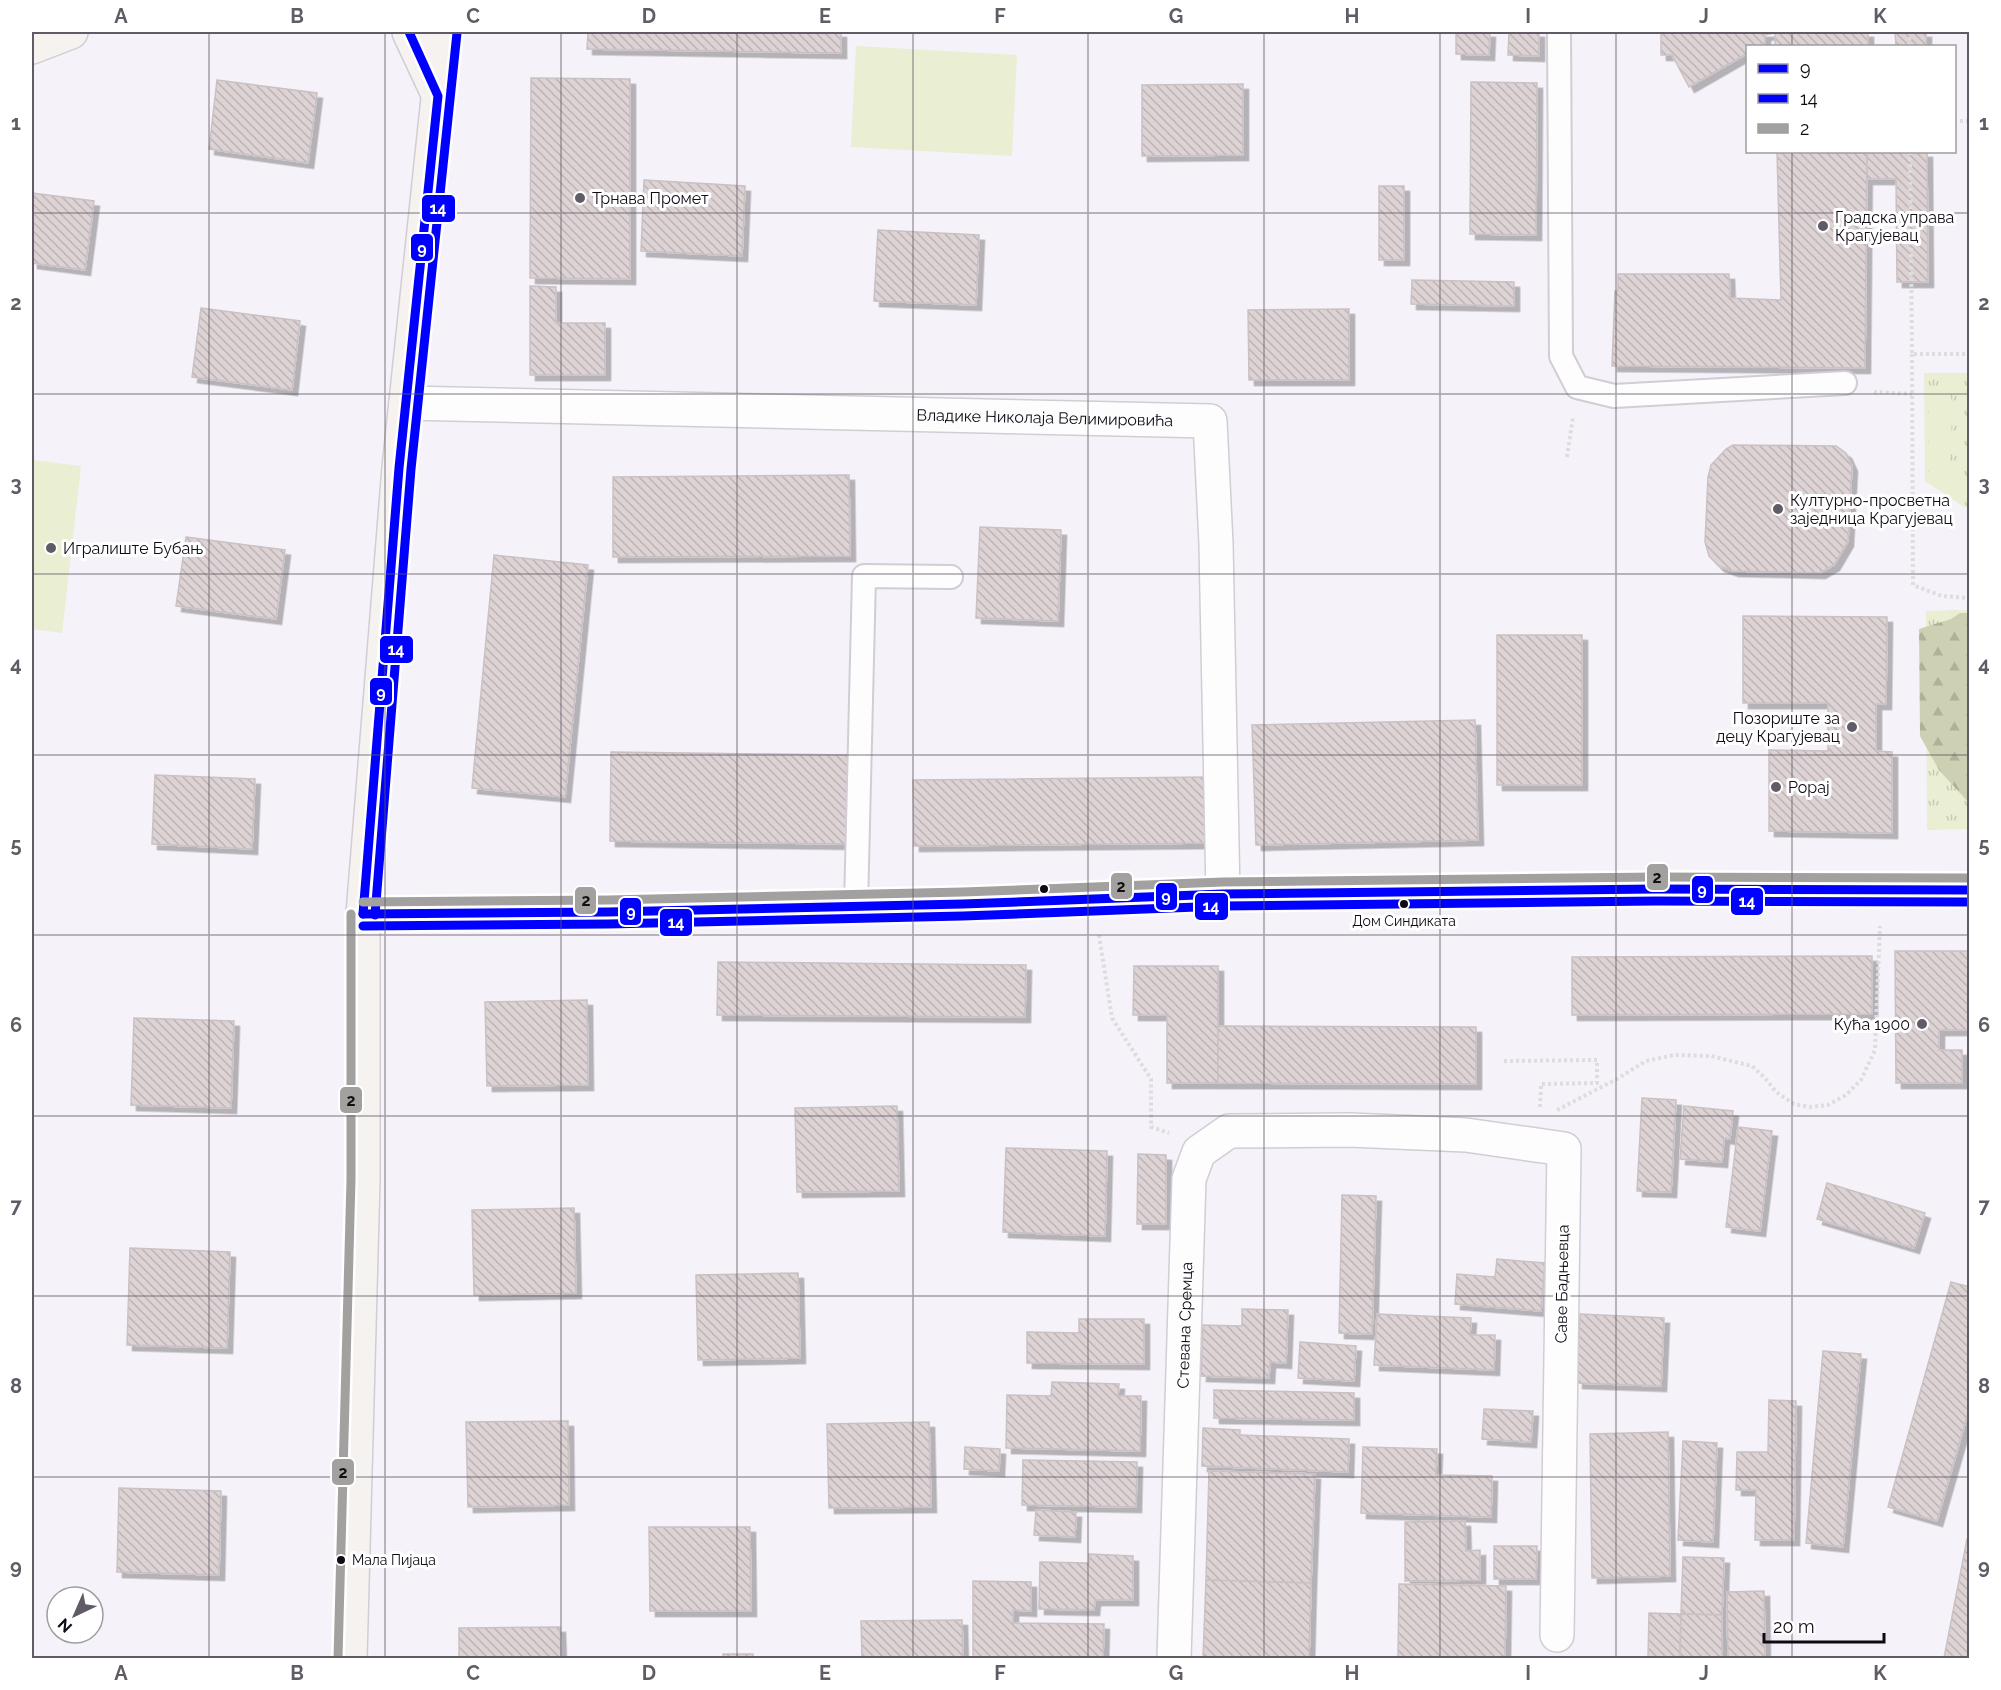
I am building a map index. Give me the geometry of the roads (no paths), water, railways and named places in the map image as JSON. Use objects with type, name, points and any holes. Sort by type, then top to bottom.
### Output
[{"type":"main road","points":[[32,47],[71,32]]},
{"type":"main road","points":[[409,32],[438,96]]},
{"type":"main road","points":[[350,1659],[363,1180],[363,914],[406,404],[445,32]]},
{"type":"main road","points":[[363,914],[608,912],[963,904],[1223,894],[1656,889],[1970,890]]},
{"type":"street","name":"Владике Николаја Велимировића","points":[[406,404],[1210,421],[1216,544],[1223,894]]},
{"type":"street","name":"Саве Бадњевца","points":[[1350,1130],[1466,1135],[1564,1149],[1557,1635]]},
{"type":"street","name":"Стевана Сремца","points":[[1174,1659],[1189,1179],[1199,1152],[1229,1131],[1350,1130]]},
{"type":"lane","points":[[1559,32],[1561,356],[1577,387],[1614,396],[1845,383]]},
{"type":"lane","points":[[856,906],[864,576],[951,577]]},
{"type":"place","name":"Трнава Промет","points":[[580,198]]},
{"type":"place","name":"Градска управа Крагујевац","points":[[1823,226]]},
{"type":"place","name":"Културно-просветна заједница Крагујевац","points":[[1778,509]]},
{"type":"place","name":"Игралиште Бубањ","points":[[51,548]]},
{"type":"place","name":"Позориште за децу Крагујевац","points":[[1852,727]]},
{"type":"place","name":"Popaj","points":[[1776,787]]},
{"type":"place","name":"Дом Синдиката","points":[[1404,904]]},
{"type":"place","name":"Кућа 1900","points":[[1922,1024]]},
{"type":"place","name":"Мала Пијаца","points":[[341,1560]]}]
